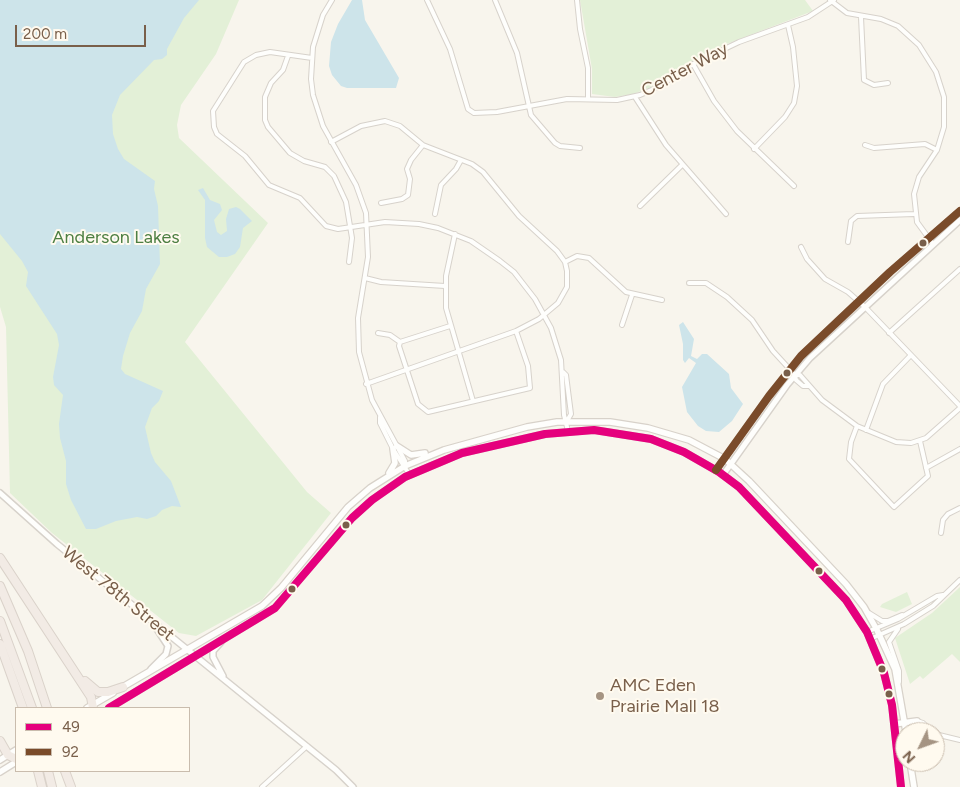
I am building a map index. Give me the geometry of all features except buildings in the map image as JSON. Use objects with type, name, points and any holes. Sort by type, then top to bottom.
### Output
[{"type":"highway","points":[[0,558],[65,655],[95,691],[108,692],[123,687]]},
{"type":"highway","points":[[0,586],[28,651],[47,707]]},
{"type":"highway","points":[[0,621],[32,707]]},
{"type":"highway","points":[[0,644],[23,707]]},
{"type":"highway","points":[[65,655],[92,707]]},
{"type":"highway","points":[[0,741],[8,755],[15,759]]},
{"type":"highway","points":[[38,772],[42,787]]},
{"type":"highway","points":[[48,772],[52,787]]},
{"type":"highway","points":[[64,772],[67,787]]},
{"type":"highway","points":[[64,772],[71,787]]},
{"type":"main road","points":[[92,707],[270,599],[348,507],[384,478],[426,456],[461,445],[527,427],[567,421],[610,422],[648,428],[690,440],[732,464],[846,584],[866,611],[879,633],[894,669],[900,687],[905,722]]},
{"type":"main road","points":[[111,707],[267,615],[281,603],[352,518],[382,492],[410,474],[462,453],[568,431],[594,430],[651,439],[680,450],[716,470],[739,486],[846,600],[867,632],[886,681],[894,724],[901,787]]},
{"type":"main road","points":[[384,478],[395,463],[395,448],[415,456],[438,448],[461,445]]},
{"type":"main road","points":[[903,708],[909,716],[917,721]]},
{"type":"main road","points":[[913,722],[917,721]]},
{"type":"main road","points":[[0,760],[15,751]]},
{"type":"main road","points":[[0,772],[15,761]]},
{"type":"main road","points":[[912,772],[914,787]]},
{"type":"street","points":[[332,0],[318,31],[312,58],[313,95],[317,111],[331,142],[356,186],[367,224],[368,257],[357,335],[361,368],[380,417],[395,448],[405,461],[405,466],[410,474]]},
{"type":"street","name":"Center Way","points":[[427,0],[450,49],[468,110],[472,112],[588,98],[616,100],[635,97],[656,88],[692,64],[739,42],[788,25],[818,12],[832,1]]},
{"type":"street","points":[[495,0],[517,53],[531,115],[555,143],[560,146],[580,148]]},
{"type":"street","points":[[577,0],[579,23],[588,68],[588,98]]},
{"type":"street","points":[[832,1],[847,13],[861,17],[881,19],[898,26],[919,45],[932,63],[939,78],[946,105],[944,128],[937,150],[916,185],[914,214],[921,230],[933,244]]},
{"type":"street","points":[[861,17],[864,80],[870,85],[888,83]]},
{"type":"street","points":[[754,149],[784,117],[794,103],[797,86],[793,47],[788,25]]},
{"type":"street","points":[[312,58],[263,52],[244,62],[215,104],[213,111],[214,127],[222,140],[245,156],[276,189],[300,198],[326,226],[338,229],[350,226],[396,222],[420,224],[455,234],[486,250],[507,266],[525,285],[545,314],[557,344],[563,372],[566,375],[571,414],[567,421],[568,431]]},
{"type":"street","points":[[288,56],[284,70],[271,83],[264,97],[265,120],[268,127],[290,152],[304,161],[325,167],[334,176],[343,194],[350,226],[352,250],[349,262]]},
{"type":"street","points":[[692,64],[723,115],[754,149],[794,186]]},
{"type":"street","points":[[635,97],[661,138],[682,165],[726,214]]},
{"type":"street","points":[[331,142],[361,126],[385,121],[400,126],[423,145],[461,160],[483,172],[518,216],[555,249],[565,262],[568,281],[565,293],[558,303],[545,314],[516,331],[366,384]]},
{"type":"street","points":[[865,145],[874,148],[925,144],[937,150]]},
{"type":"street","points":[[381,203],[402,199],[408,195],[410,179],[407,169],[411,160],[423,145]]},
{"type":"street","points":[[435,214],[441,185],[456,169],[461,160]]},
{"type":"street","points":[[640,206],[682,165]]},
{"type":"street","points":[[716,470],[790,368],[815,341],[960,210]]},
{"type":"street","points":[[848,242],[851,221],[857,216],[914,214]]},
{"type":"street","points":[[723,475],[795,375],[829,339],[960,220]]},
{"type":"street","points":[[455,234],[450,249],[445,286],[446,308],[473,401]]},
{"type":"street","points":[[689,283],[706,283],[727,297],[752,320],[773,351],[790,368],[796,380],[803,386],[808,386],[822,400],[857,426],[896,442],[920,441],[931,434],[960,407],[865,307],[848,292],[828,282],[807,259],[801,247]]},
{"type":"street","points":[[565,262],[577,256],[589,258],[620,287],[632,295],[662,300]]},
{"type":"street","points":[[889,333],[960,269]]},
{"type":"street","points":[[365,278],[385,282],[445,286]]},
{"type":"street","points":[[622,325],[632,295]]},
{"type":"street","points":[[400,342],[450,326]]},
{"type":"street","points":[[400,342],[399,349],[418,404],[424,410],[432,412],[473,401],[528,390],[531,387],[528,366],[516,331]]},
{"type":"street","points":[[378,333],[390,334],[400,342]]},
{"type":"street","points":[[866,430],[884,384],[911,356]]},
{"type":"street","points":[[857,426],[851,442],[848,459],[891,506],[896,506],[928,476],[920,441]]},
{"type":"street","points":[[926,468],[960,449]]},
{"type":"street","name":"West 78th Street","points":[[0,494],[52,540],[344,776],[353,787]]},
{"type":"street","points":[[941,533],[943,520],[948,514],[960,508]]},
{"type":"street","points":[[900,687],[899,671],[889,642],[894,632],[933,606],[960,580]]},
{"type":"street","points":[[870,639],[937,596],[943,595]]},
{"type":"street","points":[[866,611],[882,621],[907,615]]},
{"type":"street","points":[[144,675],[166,654],[168,646],[165,639],[146,617]]},
{"type":"street","points":[[867,632],[879,633],[904,624]]},
{"type":"street","points":[[222,642],[214,651],[212,657],[224,679]]},
{"type":"street","points":[[945,736],[960,740]]},
{"type":"street","points":[[262,787],[306,746]]},
{"type":"green space","name":"Anderson Lakes","points":[[0,0],[239,0],[216,54],[181,105],[177,125],[179,138],[268,223],[185,342],[307,492],[331,513],[262,600],[196,636],[179,633],[52,533],[10,493],[6,327],[0,307]]},
{"type":"green space","points":[[580,0],[805,0],[813,11],[724,45],[684,65],[649,88],[633,94],[615,97],[592,94],[592,69]]},
{"type":"green space","points":[[960,587],[960,662],[952,654],[923,679],[920,676],[910,684],[895,638],[932,613]]},
{"type":"green space","points":[[907,592],[912,604],[896,612],[880,607],[882,604]]},
{"type":"water","points":[[0,0],[199,0],[184,18],[167,49],[167,55],[162,59],[154,60],[120,95],[112,115],[113,134],[118,149],[124,159],[155,181],[154,189],[158,206],[160,264],[146,289],[142,311],[130,333],[121,369],[125,374],[163,391],[159,401],[152,408],[145,427],[155,462],[171,481],[181,507],[172,506],[147,519],[137,517],[116,521],[96,529],[86,529],[71,500],[66,484],[66,461],[60,438],[59,424],[63,395],[54,385],[53,377],[59,345],[57,334],[26,286],[28,272],[22,261],[0,234]]},
{"type":"water","points":[[352,0],[362,0],[365,20],[399,78],[396,88],[347,88],[341,86],[332,75],[329,66],[331,42],[338,24]]},
{"type":"water","points":[[203,188],[210,200],[220,204],[222,210],[214,220],[217,232],[221,235],[227,231],[226,219],[229,209],[236,207],[240,209],[252,221],[243,228],[240,247],[235,254],[219,257],[207,247],[205,238],[205,200],[198,190]]},
{"type":"water","points":[[683,322],[694,339],[691,356],[697,359],[702,354],[707,354],[729,374],[731,388],[743,404],[732,421],[719,432],[706,431],[698,426],[687,412],[682,387],[696,363],[689,358],[685,363],[683,360],[683,344],[679,325]]},
{"type":"transit line","name":"92","points":[[716,470],[769,396],[801,356],[890,272],[960,211]]},
{"type":"transit line","name":"49","points":[[111,707],[275,608],[352,518],[372,500],[405,477],[462,453],[545,434],[594,430],[651,439],[684,452],[719,472],[739,487],[846,600],[867,632],[884,673],[892,705],[901,787]]},
{"type":"place","name":"AMC Eden Prairie Mall 18","points":[[600,696]]}]
